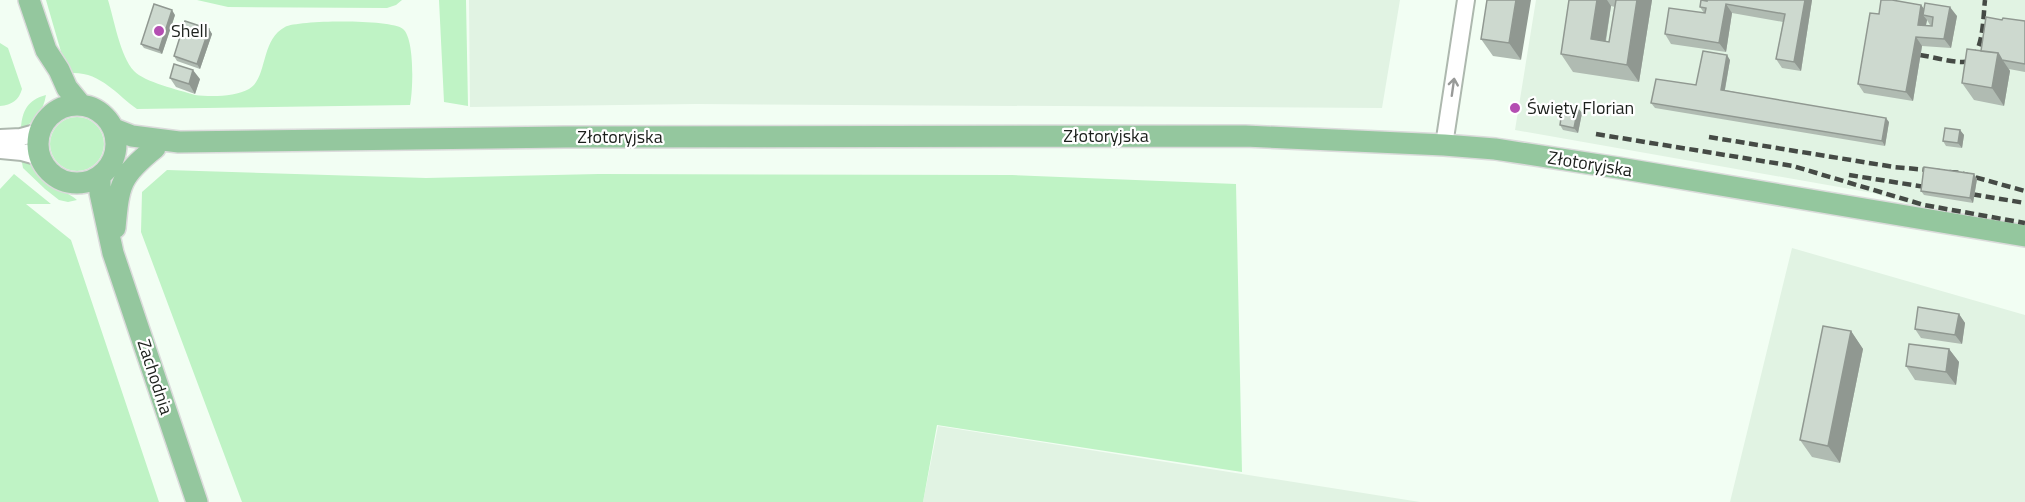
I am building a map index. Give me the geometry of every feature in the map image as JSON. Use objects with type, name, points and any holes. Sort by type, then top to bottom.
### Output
[{"type":"main road","points":[[29,0],[46,50],[67,88],[81,105]]},
{"type":"main road","points":[[46,50],[47,73],[54,100],[53,113]]},
{"type":"main road","points":[[81,105],[103,114],[114,129],[116,147],[106,167],[89,181],[70,183],[46,169],[40,157],[39,132],[53,113],[66,106],[81,105]]},
{"type":"main road","name":"Złotoryjska","points":[[114,129],[132,136],[179,142],[565,137],[1245,136],[1444,145],[1495,149],[1619,168],[2025,236]]},
{"type":"main road","name":"Złotoryjska","points":[[106,167],[132,150],[155,148],[179,142]]},
{"type":"main road","points":[[113,253],[118,195],[122,181],[131,168],[155,148]]},
{"type":"main road","name":"Zachodnia","points":[[106,167],[100,193],[113,253],[196,502]]},
{"type":"main road","name":"Zachodnia","points":[[70,183],[78,188],[88,201],[113,253]]},
{"type":"street","points":[[1444,145],[1466,0]]},
{"type":"street","points":[[0,138],[21,137],[39,132]]},
{"type":"street","points":[[0,150],[22,152],[40,157]]},
{"type":"shaded area","points":[[469,0],[1400,0],[1382,108],[696,104],[470,107]]},
{"type":"shaded area","points":[[1536,0],[2025,0],[2025,227],[1938,213],[1873,193],[1515,130]]},
{"type":"shaded area","points":[[1792,248],[2025,315],[2025,502],[1730,502]]},
{"type":"shaded area","points":[[938,426],[1420,502],[923,502]]},
{"type":"green space","points":[[46,0],[108,0],[121,47],[134,71],[153,82],[201,96],[230,95],[249,89],[259,76],[272,41],[285,27],[308,23],[345,22],[381,23],[395,26],[403,29],[410,43],[412,89],[410,105],[137,109],[99,80],[81,73],[70,73],[66,69]]},
{"type":"green space","points":[[197,0],[402,0],[387,8],[228,7]]},
{"type":"green space","points":[[439,0],[466,0],[468,106],[444,102]]},
{"type":"green space","points":[[0,43],[8,48],[22,89],[14,101],[0,106]]},
{"type":"green space","points":[[46,95],[38,115],[21,129],[27,107]]},
{"type":"green space","points":[[72,117],[82,117],[96,125],[102,134],[104,144],[102,154],[96,163],[82,171],[72,171],[55,159],[50,149],[50,139],[62,122]]},
{"type":"green space","points":[[21,157],[30,162],[47,180],[77,200],[68,202],[59,200],[23,168]]},
{"type":"green space","points":[[167,170],[426,178],[599,174],[1012,175],[1236,184],[1242,472],[937,425],[923,502],[242,502],[141,232],[142,192]]},
{"type":"green space","points":[[14,174],[51,204],[26,204],[71,240],[159,502],[0,502],[0,189]]},
{"type":"building","points":[[1487,0],[1516,0],[1509,43],[1481,39]]},
{"type":"building","points":[[1569,0],[1597,0],[1591,39],[1609,42],[1616,0],[1637,0],[1627,65],[1561,54]]},
{"type":"building","points":[[1701,0],[1805,0],[1794,62],[1776,59],[1785,14],[1726,4],[1719,43],[1665,34],[1669,8],[1705,13],[1706,8],[1700,7]]},
{"type":"building","points":[[1881,0],[1921,5],[1918,25],[1932,26],[1933,17],[1923,15],[1925,3],[1950,7],[1944,39],[1916,37],[1906,92],[1858,84],[1870,13],[1879,14]]},
{"type":"building","name":"Shell","points":[[154,4],[172,10],[159,50],[141,44]]},
{"type":"building","points":[[1986,17],[2025,21],[2025,64],[2002,60],[1998,53],[1981,51]]},
{"type":"building","points":[[185,21],[209,29],[197,64],[174,56]]},
{"type":"building","points":[[1967,49],[1998,53],[1992,88],[1962,83]]},
{"type":"building","points":[[1703,51],[1727,55],[1721,90],[1886,118],[1882,141],[1651,103],[1656,79],[1696,85]]},
{"type":"building","points":[[174,64],[193,70],[189,84],[170,78]]},
{"type":"building","points":[[1563,105],[1578,108],[1574,128],[1560,125]]},
{"type":"building","points":[[1945,128],[1960,130],[1958,143],[1943,141]]},
{"type":"building","points":[[1924,167],[1974,174],[1970,198],[1921,191]]},
{"type":"building","points":[[1918,307],[1959,314],[1955,335],[1915,329]]},
{"type":"building","points":[[1823,326],[1851,331],[1828,446],[1800,440]]},
{"type":"building","points":[[1909,344],[1949,349],[1946,372],[1906,366]]},
{"type":"railway","points":[[1920,55],[1958,62],[1970,60],[1979,46],[1985,0]]},
{"type":"railway","points":[[1596,134],[1793,166],[1924,205],[2025,223]]},
{"type":"railway","points":[[1709,137],[1894,167],[1960,173],[2025,191]]},
{"type":"railway","points":[[1849,175],[1938,189]]},
{"type":"railway","points":[[1959,192],[2025,203]]},
{"type":"place","name":"Shell","points":[[159,31]]},
{"type":"place","name":"Święty Florian","points":[[1515,108]]}]
